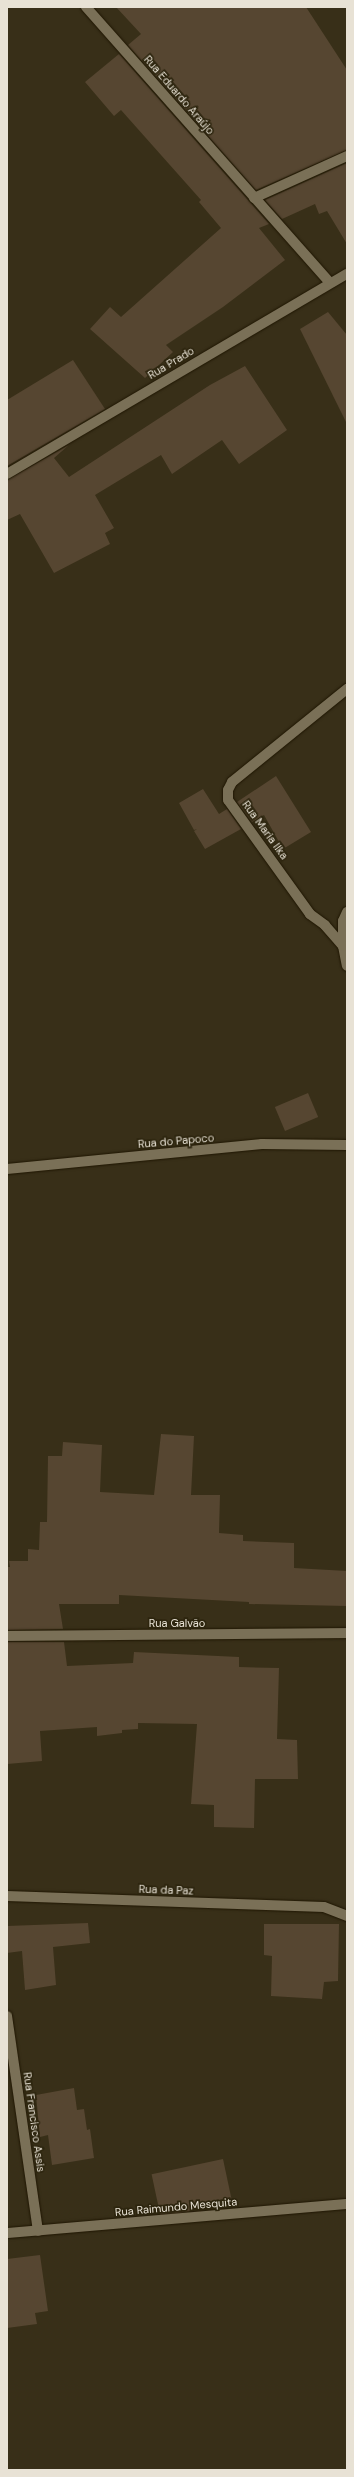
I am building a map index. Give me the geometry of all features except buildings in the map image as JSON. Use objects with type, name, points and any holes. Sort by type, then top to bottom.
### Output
[{"type":"street","name":"Rua Eduardo Araújo","points":[[86,7],[330,283]]},
{"type":"street","points":[[254,198],[347,156]]},
{"type":"street","name":"Rua Prado","points":[[7,474],[347,274]]},
{"type":"street","name":"Rua Maria Ilka","points":[[343,946],[325,925],[310,914],[228,800],[228,790],[232,782],[347,689]]},
{"type":"street","name":"Rua Maria Ilka","points":[[345,917],[343,946],[347,966]]},
{"type":"street","name":"Rua do Papoco","points":[[7,1169],[262,1144],[347,1145]]},
{"type":"street","name":"Rua Galvão","points":[[7,1636],[347,1633]]},
{"type":"street","name":"Rua da Paz","points":[[7,1896],[324,1907],[347,1916]]},
{"type":"street","name":"Rua Francisco Assis","points":[[7,2016],[38,2231]]},
{"type":"street","name":"Rua Raimundo Mesquita","points":[[7,2233],[347,2204]]}]
